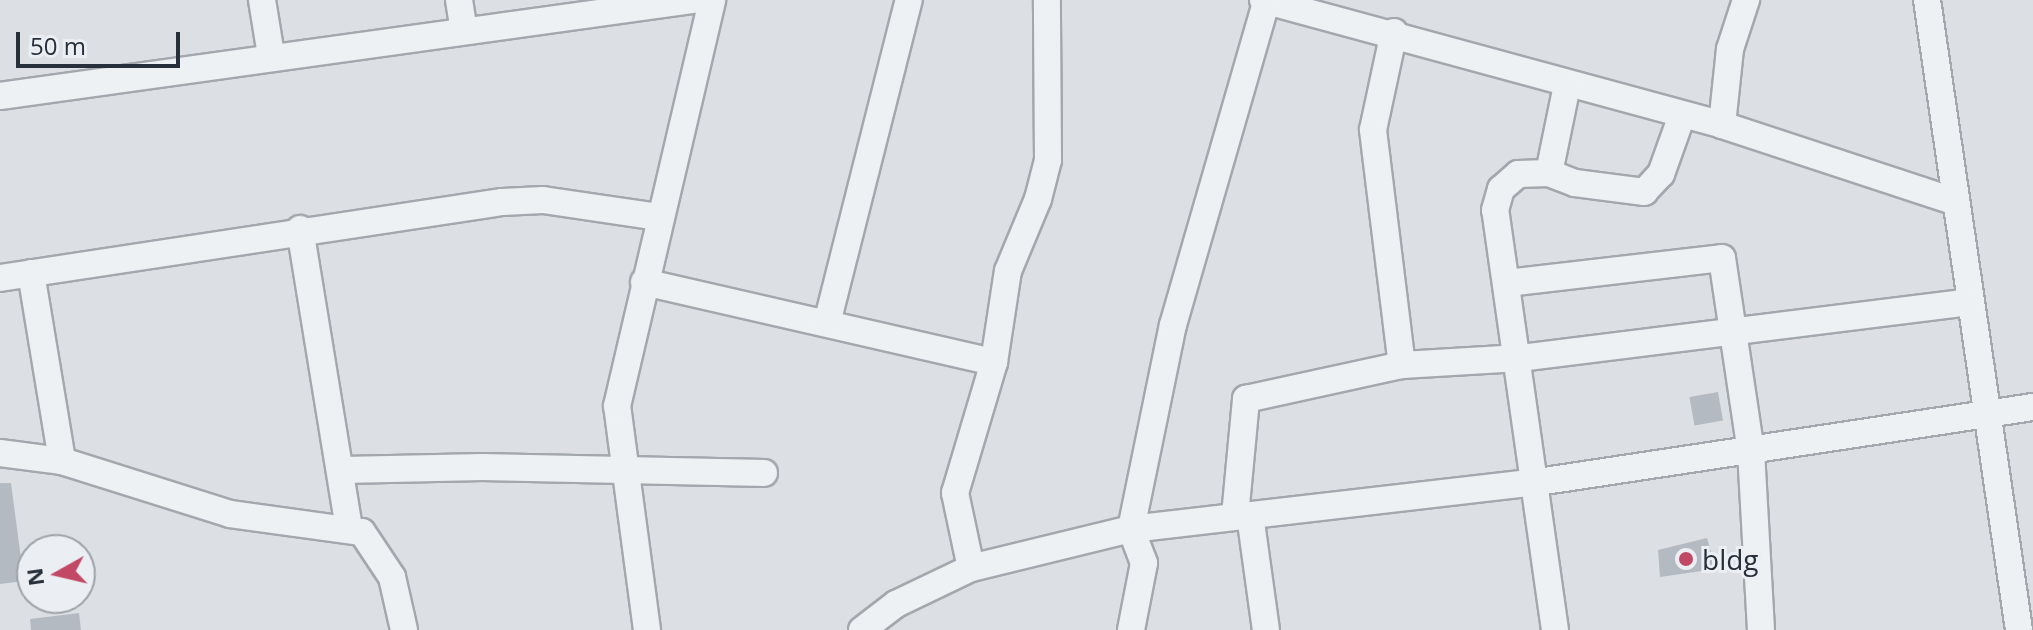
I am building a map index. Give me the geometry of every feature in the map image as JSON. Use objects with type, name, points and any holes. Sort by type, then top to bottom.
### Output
[{"type":"street","points":[[262,0],[271,55]]},
{"type":"street","points":[[459,0],[464,30]]},
{"type":"street","points":[[0,96],[271,55],[464,30],[572,8],[693,0]]},
{"type":"street","points":[[647,630],[617,406],[658,217],[712,0]]},
{"type":"street","points":[[827,323],[909,0]]},
{"type":"street","points":[[971,568],[955,493],[994,362],[1008,271],[1038,199],[1048,160],[1047,0]]},
{"type":"street","points":[[1131,630],[1144,563],[1131,529],[1173,325],[1266,0],[1394,32],[1681,118],[1722,125],[1956,202]]},
{"type":"street","points":[[1722,125],[1730,49],[1746,0]]},
{"type":"street","points":[[1927,0],[2019,630]]},
{"type":"street","points":[[1394,32],[1373,130],[1402,365]]},
{"type":"street","points":[[1549,173],[1567,85]]},
{"type":"street","points":[[1555,630],[1538,482],[1495,210],[1501,189],[1518,174],[1549,173],[1575,183],[1644,192],[1661,174],[1681,118]]},
{"type":"street","points":[[0,278],[300,229],[543,200],[658,217]]},
{"type":"street","points":[[300,229],[343,470],[349,527]]},
{"type":"street","points":[[1507,283],[1722,258],[1730,332],[1751,451],[1761,630]]},
{"type":"street","points":[[31,273],[62,461]]},
{"type":"street","points":[[644,282],[994,362]]},
{"type":"street","points":[[1266,630],[1243,516],[1246,399],[1402,365],[1520,358],[1971,302]]},
{"type":"street","points":[[862,630],[896,604],[971,568],[1131,529],[1538,482],[2033,407]]},
{"type":"street","points":[[0,453],[62,461],[230,514],[349,527],[362,532],[392,577],[404,630]]},
{"type":"street","points":[[343,470],[764,473]]},
{"type":"building","points":[[1718,392],[1723,421],[1694,426],[1689,397]]},
{"type":"building","points":[[0,483],[11,483],[18,534],[16,582],[0,584]]},
{"type":"building","name":"bldg","points":[[1707,538],[1716,569],[1660,577],[1658,550]]},
{"type":"building","points":[[79,614],[81,630],[31,630],[30,619]]},
{"type":"place","name":"bldg","points":[[1686,559]]}]
